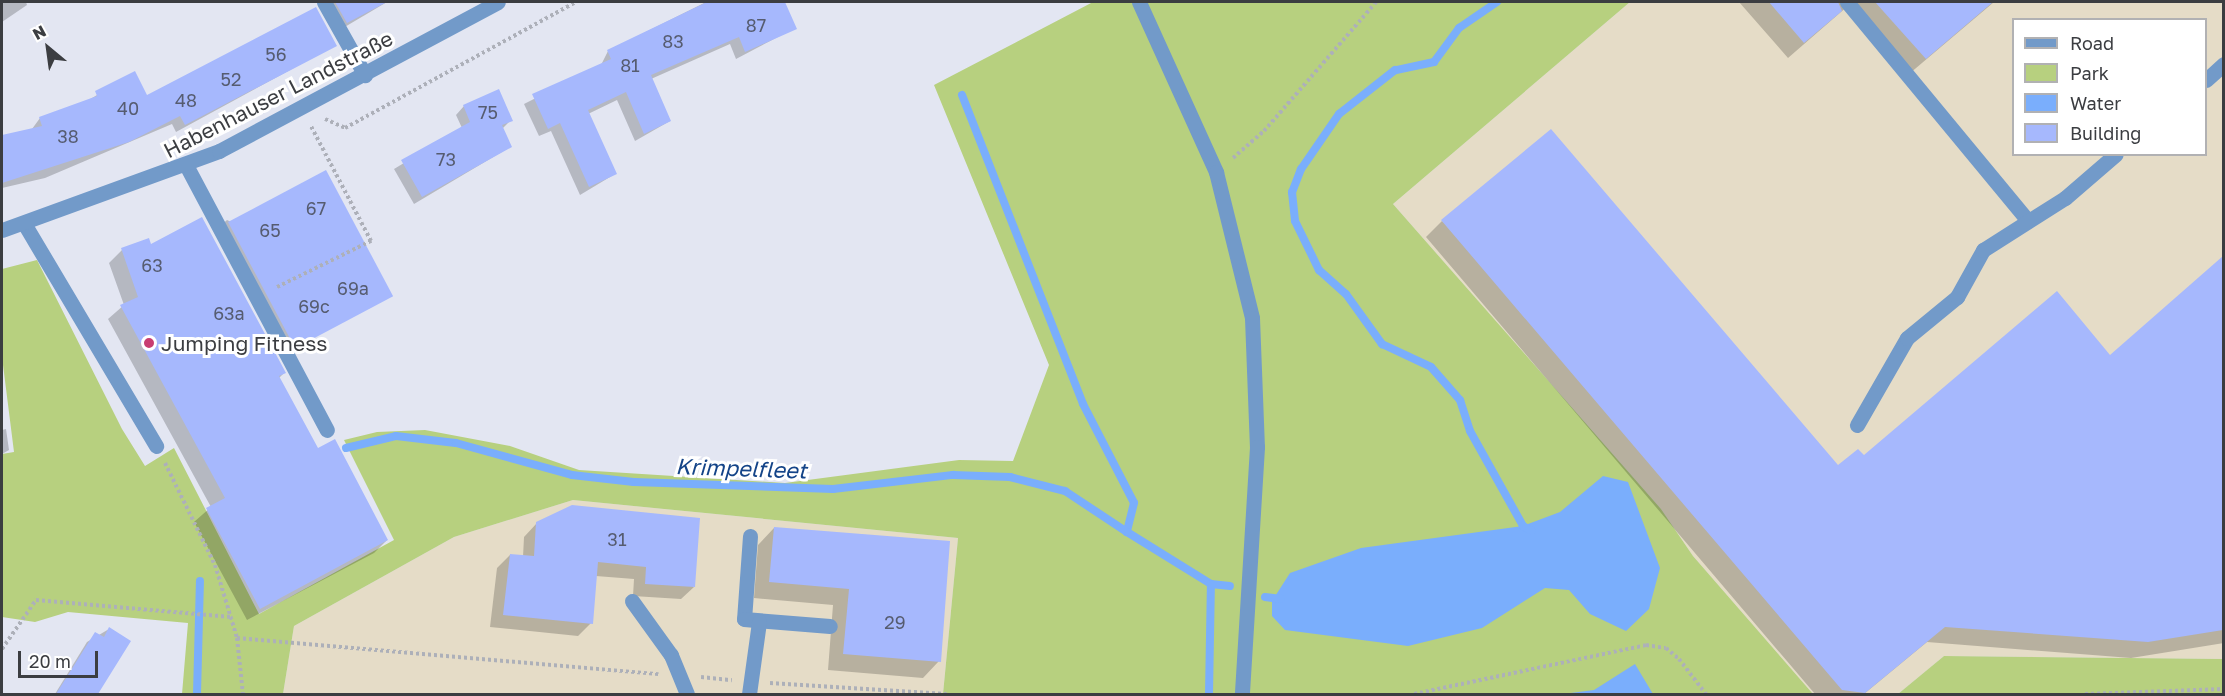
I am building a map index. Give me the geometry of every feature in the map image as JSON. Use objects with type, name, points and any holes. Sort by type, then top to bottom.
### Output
[{"type":"street","points":[[324,2],[365,75]]},
{"type":"street","name":"Habenhauser Landstraße","points":[[2,230],[25,225],[186,165],[303,109],[498,2]]},
{"type":"street","points":[[1139,2],[1216,172],[1252,318],[1257,447],[1242,694]]},
{"type":"street","points":[[1847,2],[2028,221]]},
{"type":"street","points":[[2207,78],[2223,64]]},
{"type":"street","points":[[1857,425],[1907,338],[1958,297],[1983,250],[2028,221],[2113,156]]},
{"type":"street","points":[[186,165],[327,430]]},
{"type":"street","points":[[25,225],[156,447]]},
{"type":"street","points":[[750,536],[744,619],[830,626]]},
{"type":"street","points":[[632,601],[680,675],[687,694]]},
{"type":"street","points":[[751,688],[759,622]]},
{"type":"path","points":[[303,109],[345,128],[576,2]]},
{"type":"path","points":[[1216,172],[1264,131],[1376,2]]},
{"type":"path","points":[[277,287],[371,241],[303,109]]},
{"type":"path","points":[[156,447],[215,565],[237,638],[243,694]]},
{"type":"path","points":[[2,649],[36,600],[231,617]]},
{"type":"path","points":[[237,638],[680,675],[751,688],[947,694]]},
{"type":"path","points":[[1414,694],[1646,645],[1666,648],[1679,659],[1706,694]]},
{"type":"path","points":[[2085,694],[2223,689]]},
{"type":"shaded area","points":[[1630,2],[2223,2],[2223,659],[1944,656],[1898,694],[1813,694],[1693,556],[1661,509],[1393,204]]},
{"type":"shaded area","points":[[573,500],[958,538],[943,694],[283,694],[294,626],[454,537]]},
{"type":"green space","points":[[1093,2],[1630,2],[1393,204],[1661,509],[1693,556],[1813,694],[943,694],[958,538],[573,500],[454,537],[294,626],[283,694],[182,694],[188,623],[68,612],[35,622],[2,617],[2,454],[14,452],[2,357],[2,269],[37,260],[122,429],[145,466],[174,448],[259,614],[394,540],[344,440],[377,432],[425,430],[510,446],[579,470],[785,483],[959,460],[1013,461],[1049,365],[934,85]]},
{"type":"green space","points":[[1944,656],[2223,659],[2223,694],[1898,694]]},
{"type":"water","points":[[1603,476],[1628,482],[1660,568],[1649,609],[1626,631],[1590,614],[1569,590],[1545,588],[1482,628],[1408,646],[1285,630],[1272,616],[1272,601],[1290,573],[1361,548],[1523,526],[1560,512]]},
{"type":"water","points":[[1635,664],[1653,694],[1563,694],[1594,690]]},
{"type":"building","points":[[335,2],[387,2],[347,23]]},
{"type":"building","points":[[707,2],[785,2],[797,29],[745,52],[739,37],[651,75],[671,121],[644,134],[626,92],[588,110],[617,174],[589,187],[560,123],[548,129],[532,94],[611,59],[607,50]]},
{"type":"building","points":[[1769,2],[1838,2],[1842,11],[1804,43]]},
{"type":"building","points":[[1875,2],[1993,2],[1926,59]]},
{"type":"building","points":[[316,7],[337,46],[185,125],[180,116],[129,142],[2,183],[2,135],[42,126],[39,117],[97,96],[95,91],[135,71],[147,95]]},
{"type":"building","points":[[499,89],[513,121],[502,125],[512,147],[422,197],[401,160],[470,122],[463,105]]},
{"type":"building","points":[[1551,129],[1838,465],[1858,449],[1864,455],[2057,291],[2110,355],[2223,256],[2223,630],[2148,642],[1945,627],[1865,693],[1842,690],[1441,220]]},
{"type":"building","points":[[326,170],[393,296],[295,348],[228,222]]},
{"type":"building","points":[[202,217],[286,373],[279,376],[318,448],[335,439],[388,540],[260,609],[206,508],[225,498],[120,305],[138,297],[121,248],[149,238],[151,244]]},
{"type":"building","points":[[572,505],[700,518],[695,587],[645,584],[646,567],[598,562],[593,624],[503,615],[510,554],[534,556],[536,522]]},
{"type":"building","points":[[774,527],[950,541],[941,662],[843,654],[849,589],[769,582]]},
{"type":"building","points":[[109,627],[131,641],[98,694],[56,694],[95,632],[104,637]]},
{"type":"waterway","points":[[1497,2],[1459,28],[1434,62],[1395,70],[1339,114],[1301,169],[1292,192],[1295,221],[1319,270],[1346,294],[1382,344],[1431,367],[1460,400],[1470,431],[1523,526],[1532,531]]},
{"type":"waterway","points":[[962,95],[1083,404],[1134,503],[1127,532],[1211,584],[1230,586]]},
{"type":"waterway","name":"Krimpelfleet","points":[[346,448],[396,436],[456,443],[572,475],[634,482],[833,489],[953,475],[1010,477],[1065,491],[1127,532]]},
{"type":"waterway","name":"Krimpelfleet","points":[[197,694],[200,581]]},
{"type":"waterway","points":[[1209,694],[1211,584]]},
{"type":"waterway","points":[[1265,597],[1281,599]]},
{"type":"place","name":"Jumping Fitness","points":[[149,343]]}]
